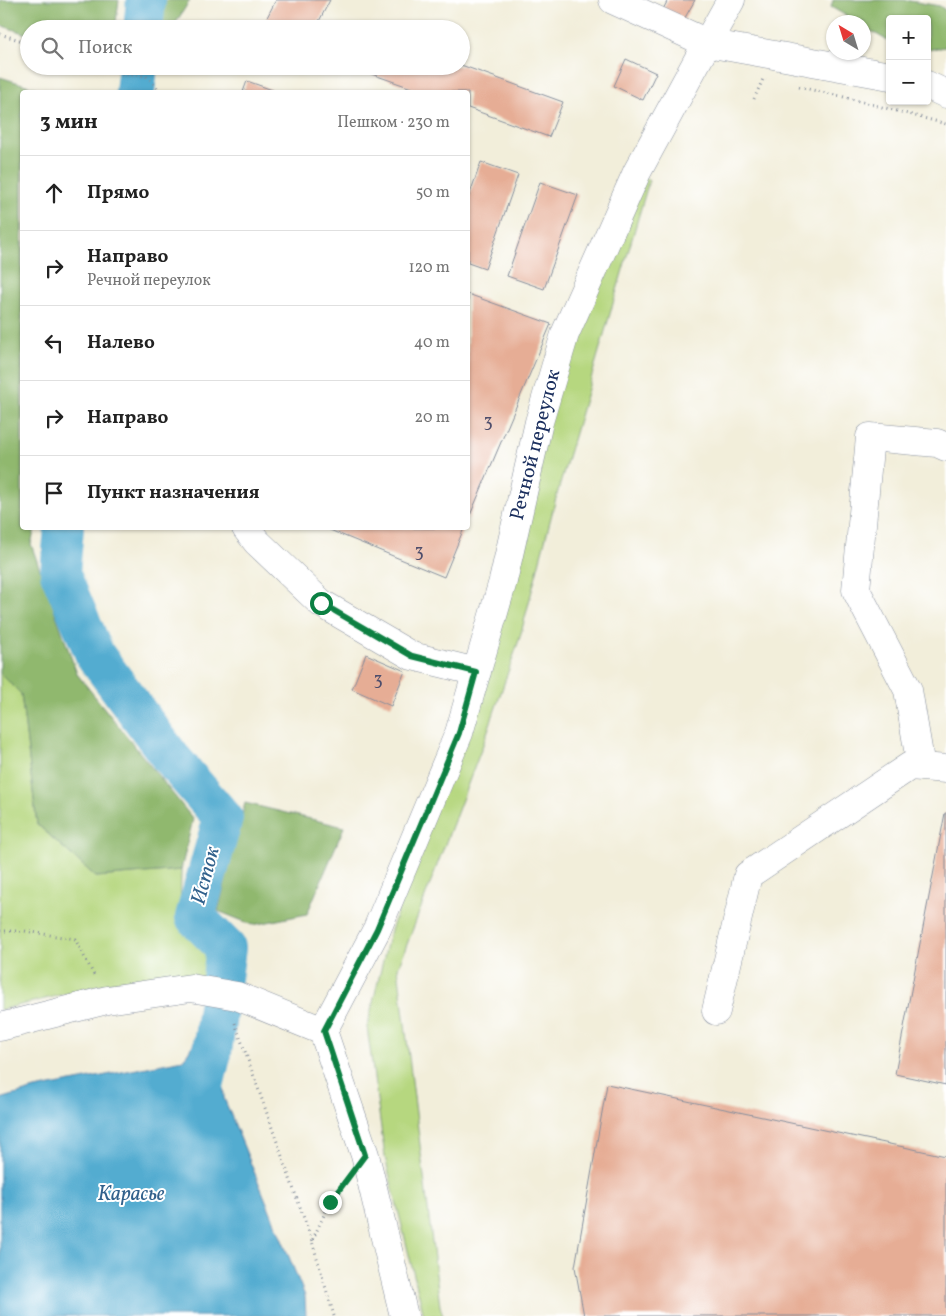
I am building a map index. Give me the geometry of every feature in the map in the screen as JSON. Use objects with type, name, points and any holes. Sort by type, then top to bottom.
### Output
[{"type":"street","points":[[613,0],[707,42],[886,75]]},
{"type":"street","name":"Речной переулок","points":[[324,1031],[377,929],[459,733],[503,580],[539,422],[565,334],[637,172],[731,0]]},
{"type":"street","points":[[931,87],[946,94]]},
{"type":"street","points":[[716,1011],[748,875],[910,766],[934,768],[908,690],[856,590],[870,437],[938,444],[946,447]]},
{"type":"street","points":[[248,530],[257,542],[321,603],[412,656],[476,672]]},
{"type":"street","points":[[0,1027],[107,1000],[191,988],[237,996],[324,1031],[365,1155],[404,1316]]},
{"type":"path","points":[[0,34],[20,40]]},
{"type":"path","points":[[134,75],[146,76],[159,90]]},
{"type":"path","points":[[754,99],[763,79],[773,81]]},
{"type":"path","points":[[792,85],[946,124]]},
{"type":"path","points":[[0,931],[25,931],[75,939],[107,1000]]},
{"type":"path","points":[[237,996],[235,1021],[312,1242],[334,1316]]},
{"type":"path","points":[[312,1242],[330,1202],[365,1155]]},
{"type":"green space","points":[[0,0],[119,0],[116,20],[20,20],[20,32],[0,25]]},
{"type":"green space","points":[[162,0],[190,0],[178,20],[159,20]]},
{"type":"green space","points":[[833,0],[904,0],[940,6],[946,11],[946,47],[931,49],[931,15],[886,15],[886,40],[871,31],[871,15],[845,15],[831,7]]},
{"type":"green space","points":[[0,77],[42,90],[20,90],[20,530],[34,530],[31,544],[77,674],[193,819],[181,870],[96,877],[37,824],[21,694],[0,673]]},
{"type":"green space","points":[[637,172],[649,181],[556,498],[520,637],[484,742],[398,968],[440,1306],[443,1316],[424,1316],[385,1157],[367,1027],[389,936],[418,853],[539,422]]},
{"type":"green space","points":[[0,673],[21,693],[37,824],[96,877],[181,870],[180,924],[211,960],[209,979],[122,980],[0,1010]]},
{"type":"green space","points":[[245,803],[344,827],[307,914],[253,925],[218,911]]},
{"type":"water","name":"Карасье","points":[[196,1040],[221,1045],[224,1098],[305,1296],[306,1316],[0,1316],[0,1099],[35,1089],[183,1060]]},
{"type":"building","points":[[276,0],[330,0],[320,20],[266,20]]},
{"type":"building","points":[[668,0],[695,0],[682,23],[661,13]]},
{"type":"building","points":[[626,59],[656,73],[643,100],[614,86]]},
{"type":"building","points":[[470,68],[563,102],[549,137],[470,109],[470,90],[417,90],[374,75],[470,75]]},
{"type":"building","points":[[247,81],[272,90],[244,90]]},
{"type":"building","points":[[481,162],[518,175],[485,269],[470,264],[470,193]]},
{"type":"building","points":[[540,182],[578,195],[544,289],[507,276]]},
{"type":"building","points":[[470,295],[551,324],[470,515]]},
{"type":"building","points":[[330,530],[463,530],[444,577]]},
{"type":"building","points":[[366,654],[405,671],[391,706],[352,689]]},
{"type":"building","points":[[946,813],[946,1085],[895,1074]]},
{"type":"building","points":[[607,1084],[946,1156],[946,1316],[584,1316],[575,1267]]},
{"type":"waterway","name":"Исток","points":[[144,20],[146,0]]},
{"type":"waterway","name":"Исток","points":[[135,90],[137,75]]},
{"type":"waterway","name":"Исток","points":[[64,530],[60,573],[95,655],[171,758],[223,818],[195,917],[226,948],[212,1052],[201,1098]]},
{"type":"route","points":[[321,603],[412,656],[476,672],[459,733],[377,929],[324,1031],[365,1155],[330,1202]]}]
